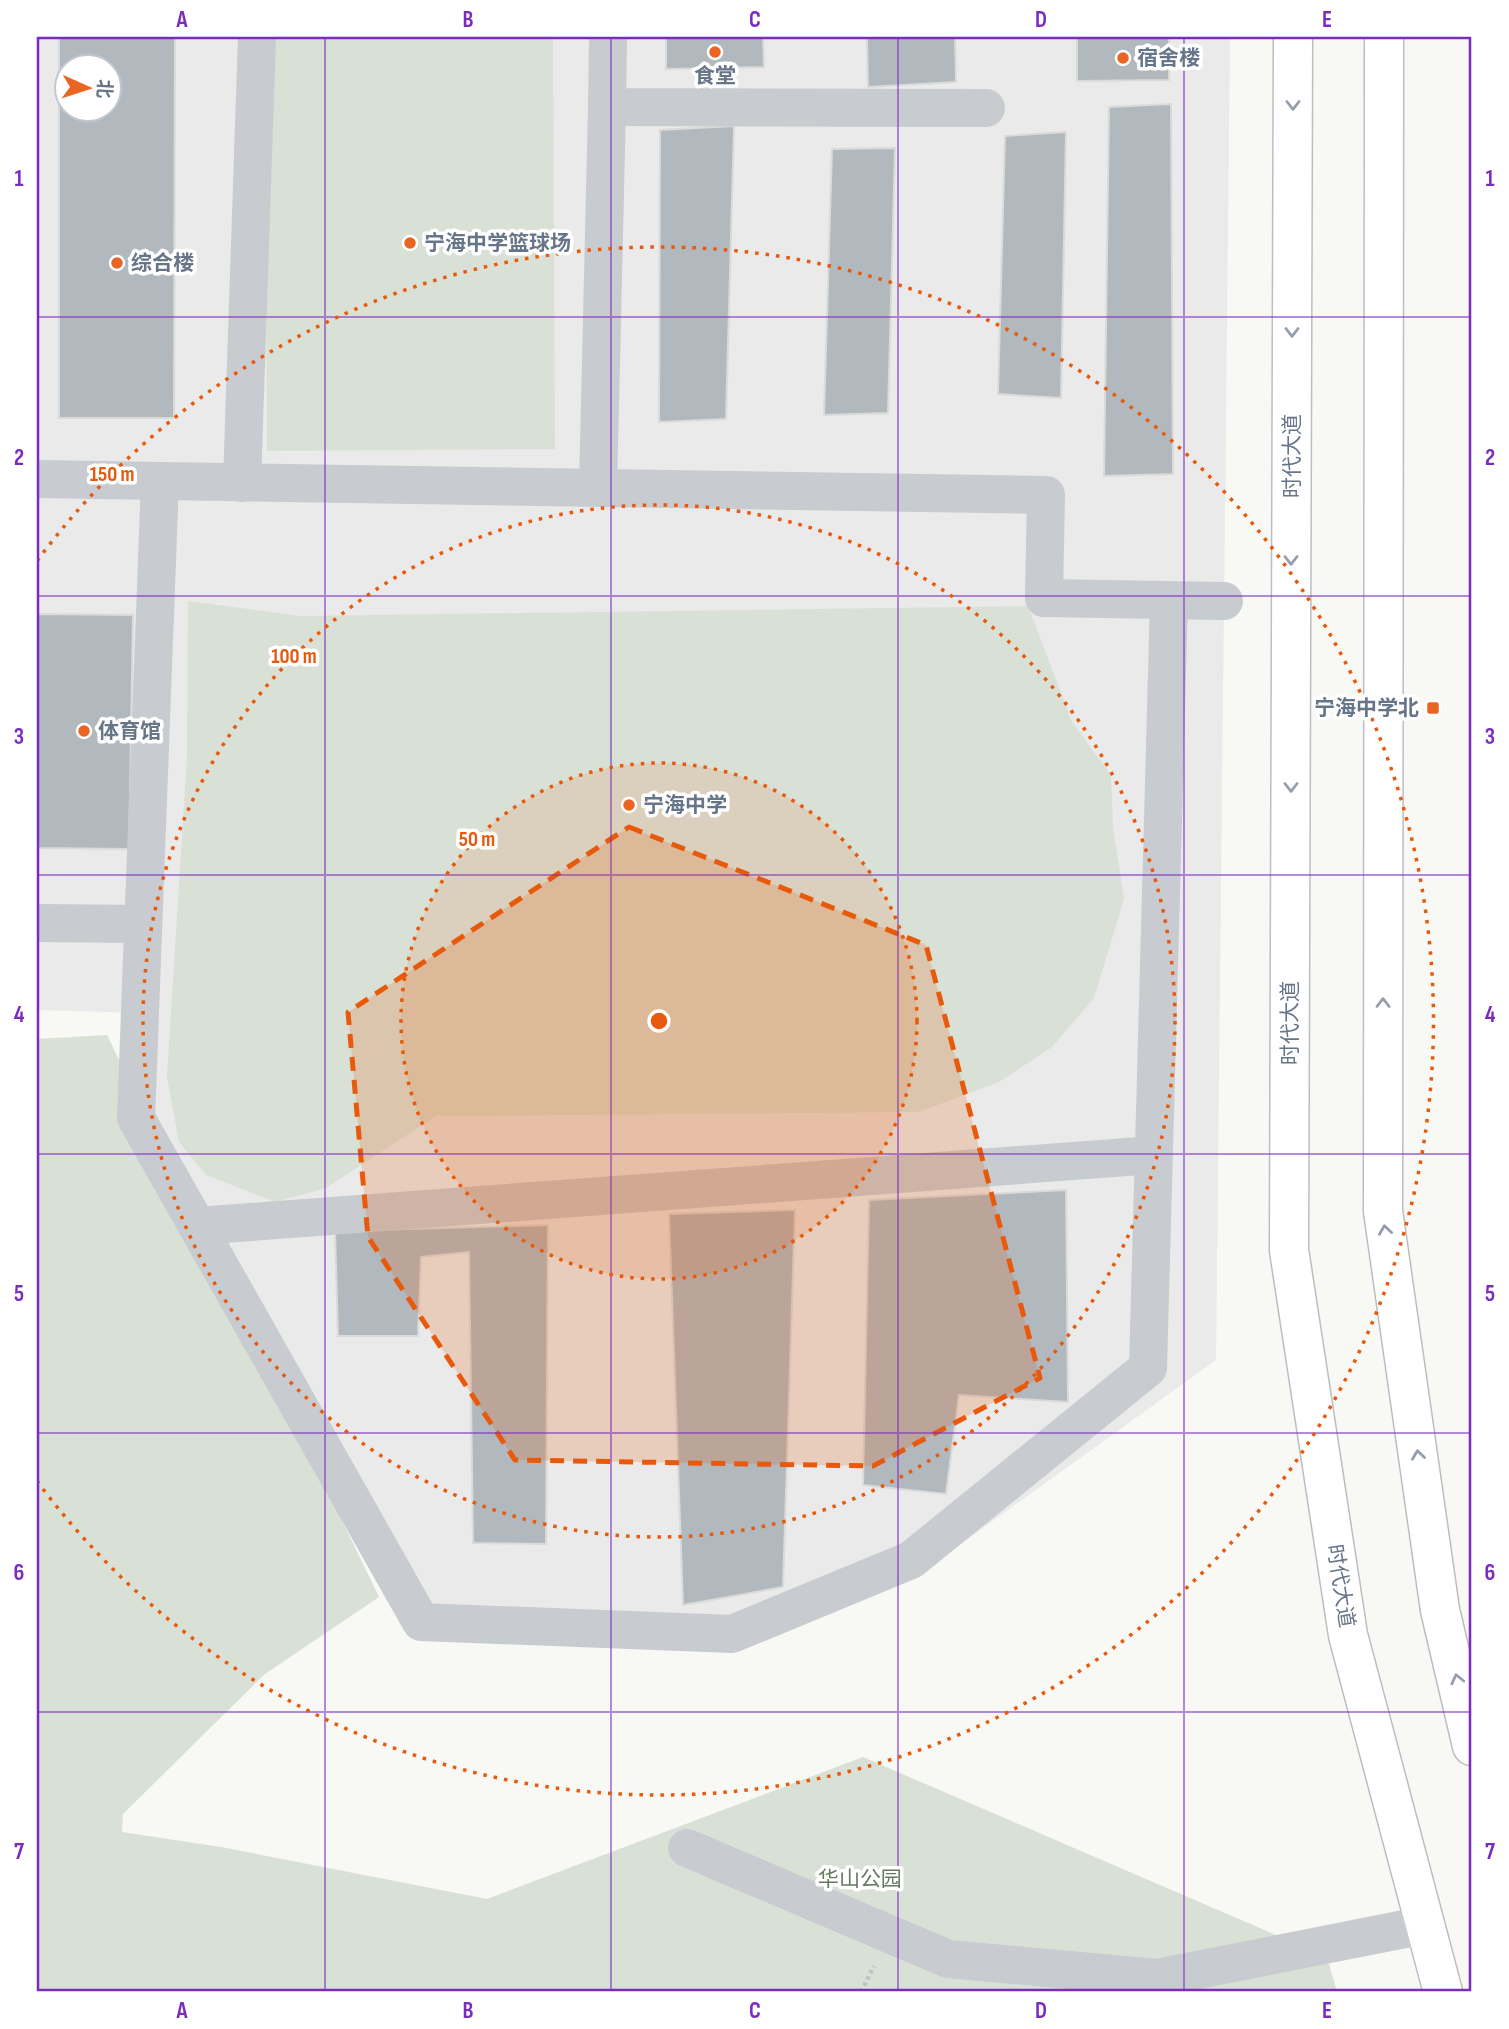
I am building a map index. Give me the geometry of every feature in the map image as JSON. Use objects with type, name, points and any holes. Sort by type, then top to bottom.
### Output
[{"type":"main road","name":"时代大道","points":[[1293,37],[1289,1250],[1348,1635],[1443,1992]]},
{"type":"main road","points":[[1384,37],[1382,1212],[1440,1609],[1472,1746]]},
{"type":"street","points":[[242,482],[257,37]]},
{"type":"street","points":[[598,488],[608,37]]},
{"type":"street","points":[[607,107],[986,108]]},
{"type":"street","points":[[37,480],[1046,495],[1044,598],[1224,601]]},
{"type":"street","points":[[160,481],[136,1118],[421,1622],[732,1634],[911,1560],[1147,1368],[1169,600]]},
{"type":"street","points":[[37,923],[143,924]]},
{"type":"street","points":[[197,1226],[1154,1155]]},
{"type":"street","points":[[687,1848],[948,1959],[1157,1978],[1425,1925]]},
{"type":"highlighted area","points":[[629,827],[926,945],[1040,1378],[873,1466],[515,1460],[368,1237],[348,1012]]},
{"type":"shaded area","name":"宁海中学","points":[[37,37],[1230,37],[1216,1360],[915,1577],[732,1634],[421,1622],[136,1118],[141,1013],[37,1010]]},
{"type":"green space","name":"宁海中学篮球场","points":[[265,37],[553,37],[555,449],[267,451]]},
{"type":"green space","points":[[188,601],[300,616],[1028,606],[1072,722],[1111,775],[1113,827],[1124,899],[1094,998],[1052,1047],[999,1082],[919,1112],[436,1116],[326,1188],[275,1202],[206,1175],[179,1142],[167,1077],[187,758]]},
{"type":"green space","name":"华山公园","points":[[107,1035],[379,1597],[265,1674],[123,1814],[122,1832],[221,1847],[487,1899],[863,1757],[1327,1957],[1337,1992],[37,1992],[37,1039]]},
{"type":"building","name":"综合楼","points":[[59,37],[175,37],[174,418],[59,418],[59,122],[122,122],[122,52],[59,52]]},
{"type":"building","name":"食堂","points":[[666,37],[763,37],[764,67],[666,69]]},
{"type":"building","points":[[867,37],[955,37],[956,82],[868,87]]},
{"type":"building","name":"宿舍楼","points":[[1077,37],[1169,37],[1169,80],[1077,81]]},
{"type":"building","points":[[1171,104],[1173,474],[1104,476],[1109,107]]},
{"type":"building","points":[[734,126],[726,419],[659,422],[660,130]]},
{"type":"building","points":[[1066,132],[1061,398],[998,394],[1005,136]]},
{"type":"building","points":[[895,148],[888,413],[824,415],[832,149]]},
{"type":"building","name":"体育馆","points":[[37,614],[133,615],[129,849],[37,848]]},
{"type":"building","points":[[1066,1190],[1068,1402],[959,1395],[946,1494],[863,1485],[869,1200]]},
{"type":"building","points":[[795,1210],[783,1587],[683,1605],[669,1214]]},
{"type":"building","points":[[548,1225],[546,1544],[473,1543],[469,1252],[421,1257],[418,1336],[338,1336],[335,1231]]},
{"type":"place","name":"食堂","points":[[715,52]]},
{"type":"place","name":"宿舍楼","points":[[1123,58]]},
{"type":"place","name":"宁海中学篮球场","points":[[410,243]]},
{"type":"place","name":"综合楼","points":[[117,263]]},
{"type":"place","name":"宁海中学北","points":[[1433,708]]},
{"type":"place","name":"体育馆","points":[[84,731]]},
{"type":"place","name":"宁海中学","points":[[629,805]]}]
